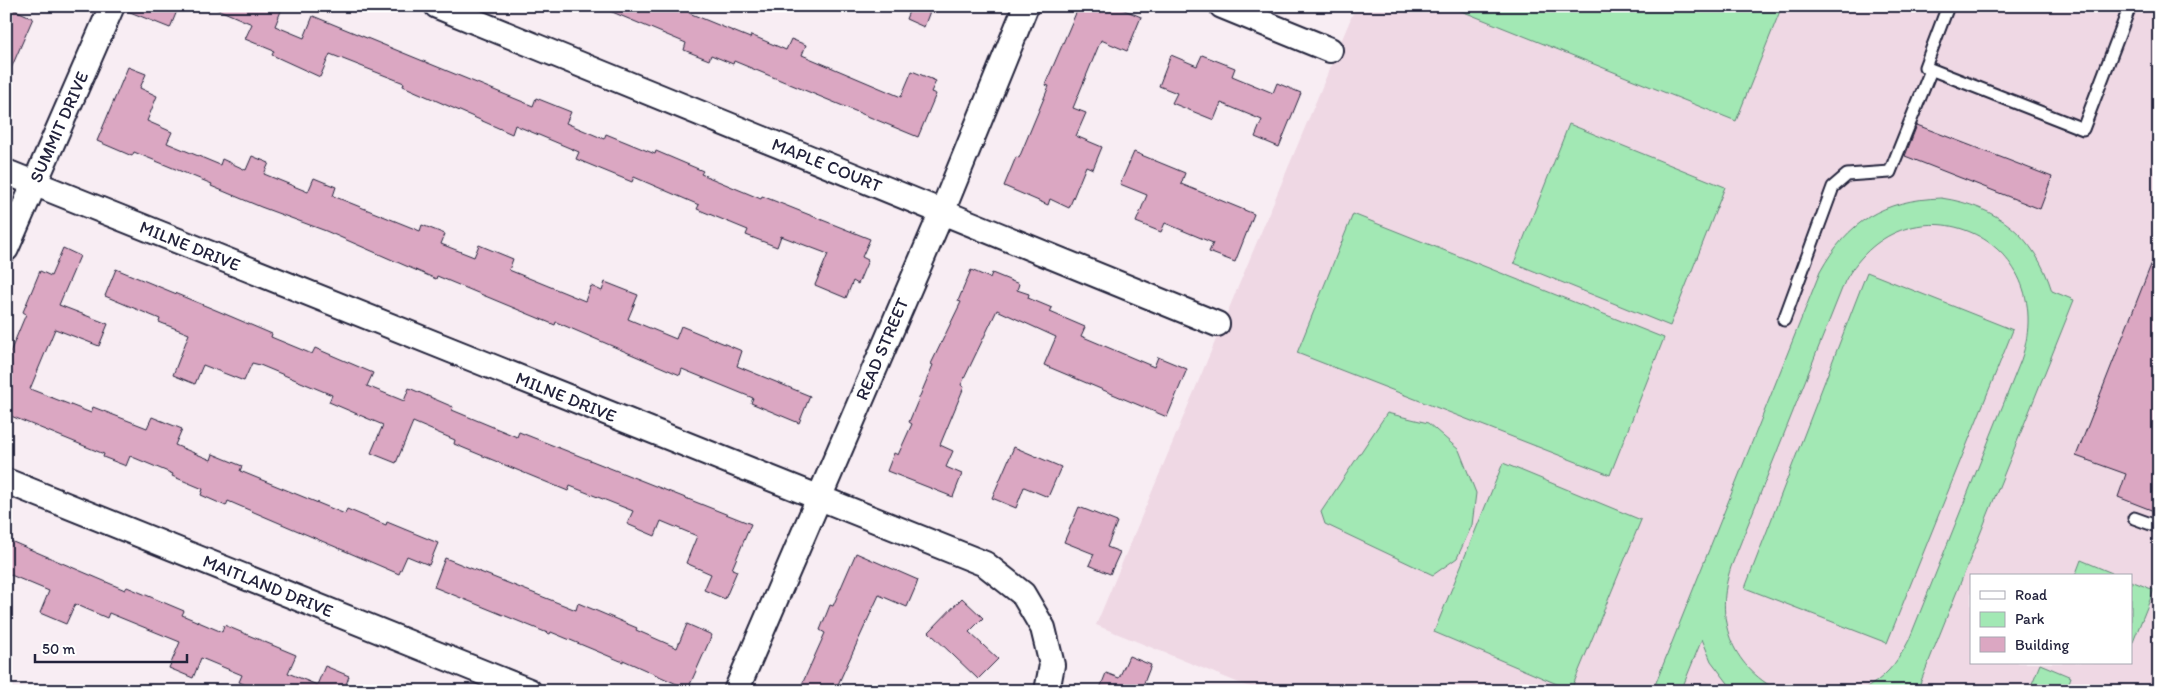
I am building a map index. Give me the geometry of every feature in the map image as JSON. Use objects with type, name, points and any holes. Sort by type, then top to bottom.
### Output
[{"type":"street","name":"SUMMIT DRIVE","points":[[6,249],[112,6]]},
{"type":"street","name":"MAPLE COURT","points":[[437,6],[1217,324]]},
{"type":"street","name":"READ STREET","points":[[736,691],[942,212],[1026,6]]},
{"type":"street","points":[[1222,6],[1330,50]]},
{"type":"street","name":"MILNE DRIVE","points":[[6,172],[985,564],[1024,594],[1043,628],[1052,665],[1047,691]]},
{"type":"street","name":"MAITLAND DRIVE","points":[[6,481],[529,691]]},
{"type":"lane","points":[[1948,6],[1925,67],[2083,129],[2130,6]]},
{"type":"lane","points":[[1784,320],[1833,187],[1847,175],[1890,172],[1931,70]]},
{"type":"lane","points":[[2134,518],[2159,527]]},
{"type":"shaded area","points":[[1356,6],[2159,6],[2159,691],[1259,691],[1096,625]]},
{"type":"green space","points":[[1449,6],[1782,6],[1736,121]]},
{"type":"green space","points":[[1569,124],[1725,187],[1670,326],[1514,263]]},
{"type":"green space","points":[[1941,198],[1980,208],[1996,216],[2011,227],[2035,254],[2045,272],[2052,291],[2074,300],[1917,691],[1860,691],[1876,682],[1889,670],[1909,640],[2021,360],[2028,317],[2020,280],[2000,252],[1972,233],[1939,225],[1905,229],[1872,247],[1845,281],[1731,567],[1724,604],[1730,638],[1748,668],[1779,691],[1734,691],[1711,661],[1702,639],[1681,691],[1669,691],[1655,685],[1820,272],[1843,239],[1869,217],[1902,203]]},
{"type":"green space","points":[[1353,214],[1664,338],[1610,475],[1297,353]]},
{"type":"green space","points":[[1867,272],[2013,330],[1887,643],[1745,588]]},
{"type":"green space","points":[[1387,413],[1428,423],[1459,450],[1476,493],[1472,525],[1457,558],[1433,575],[1325,524],[1321,512]]},
{"type":"green space","points":[[1503,463],[1641,520],[1571,690],[1434,632]]},
{"type":"green space","points":[[2081,560],[2112,573],[2112,574],[2076,574]]},
{"type":"green space","points":[[2132,581],[2154,590],[2132,645]]},
{"type":"green space","points":[[2040,664],[2071,677],[2066,691],[2029,691]]},
{"type":"building","points":[[6,6],[33,18],[6,80]]},
{"type":"building","points":[[125,6],[179,6],[170,28],[125,10]]},
{"type":"building","points":[[210,6],[283,6],[275,26],[304,38],[313,16],[533,106],[536,98],[571,112],[566,123],[604,139],[606,134],[655,154],[656,151],[703,171],[701,174],[761,199],[762,196],[870,239],[862,257],[868,260],[858,284],[853,281],[846,298],[815,285],[828,254],[781,236],[777,247],[746,235],[748,230],[697,209],[699,205],[634,177],[632,182],[576,159],[579,152],[515,125],[512,134],[403,86],[404,83],[330,54],[320,77],[272,55],[274,51],[245,39],[252,24]]},
{"type":"building","points":[[598,6],[680,6],[690,10],[689,13],[750,38],[751,35],[786,50],[791,39],[806,45],[802,55],[901,97],[912,71],[936,81],[931,92],[936,94],[918,137],[734,61],[733,64],[711,55],[709,60],[684,50],[686,43]]},
{"type":"building","points":[[911,6],[932,6],[924,27],[906,19]]},
{"type":"building","points":[[1079,6],[1100,6],[1111,11],[1115,6],[1141,17],[1127,51],[1101,40],[1073,108],[1086,113],[1076,136],[1102,147],[1093,169],[1086,166],[1069,208],[1050,199],[1048,205],[1004,186],[1016,157],[1019,158],[1049,86],[1045,85]]},
{"type":"building","points":[[1171,55],[1197,66],[1202,55],[1235,68],[1232,76],[1273,93],[1277,83],[1301,93],[1279,147],[1255,137],[1262,120],[1221,103],[1214,120],[1172,103],[1177,93],[1159,86]]},
{"type":"building","points":[[128,67],[146,74],[140,88],[157,96],[147,121],[172,132],[167,143],[220,165],[222,159],[246,170],[252,156],[269,163],[264,174],[308,192],[314,178],[336,187],[333,196],[420,231],[422,225],[445,234],[441,244],[474,257],[479,245],[513,259],[509,270],[585,301],[591,286],[602,291],[605,282],[638,295],[628,319],[676,339],[681,326],[742,351],[737,366],[810,396],[799,423],[751,403],[753,398],[682,369],[680,375],[556,322],[555,325],[437,276],[436,279],[326,231],[261,207],[211,186],[212,184],[134,152],[132,156],[97,141]]},
{"type":"building","points":[[1917,125],[2052,177],[2040,209],[1905,156]]},
{"type":"building","points":[[1134,152],[1185,173],[1181,184],[1254,214],[1235,262],[1209,252],[1213,243],[1165,223],[1161,232],[1136,222],[1147,195],[1120,184]]},
{"type":"building","points":[[2158,247],[2159,513],[2118,497],[2126,474],[2076,456]]},
{"type":"building","points":[[63,248],[80,256],[59,305],[108,324],[99,346],[55,329],[30,389],[91,413],[93,407],[147,428],[152,417],[182,429],[175,445],[211,460],[213,454],[242,466],[240,471],[345,514],[347,509],[386,525],[387,522],[438,543],[429,565],[407,556],[399,574],[228,501],[226,506],[201,495],[203,489],[130,456],[126,466],[103,457],[104,454],[6,414],[6,362],[26,314],[23,312],[40,271],[51,276]]},
{"type":"building","points":[[116,269],[272,334],[271,337],[312,354],[315,348],[373,373],[367,386],[404,401],[409,388],[453,407],[452,410],[517,437],[519,432],[751,524],[732,569],[737,571],[725,599],[704,590],[711,574],[686,563],[697,536],[661,521],[655,536],[627,524],[633,511],[570,486],[568,491],[454,444],[455,440],[413,422],[396,463],[371,453],[383,425],[329,402],[332,395],[260,365],[252,363],[244,381],[203,365],[195,384],[173,375],[189,334],[159,322],[160,319],[105,296]]},
{"type":"building","points":[[971,270],[990,278],[992,273],[1019,284],[1017,290],[1029,294],[1028,298],[1052,308],[1050,312],[1085,327],[1081,336],[1154,367],[1158,357],[1187,369],[1167,417],[1044,365],[1056,337],[997,310],[961,385],[964,387],[940,445],[953,451],[946,467],[962,474],[953,497],[887,471],[894,453],[898,455],[912,424],[909,422],[933,365],[931,364],[961,302],[958,301]]},
{"type":"building","points":[[1014,447],[1061,467],[1048,497],[1024,487],[1016,508],[992,498]]},
{"type":"building","points":[[1079,507],[1117,522],[1107,547],[1120,552],[1110,574],[1089,565],[1094,554],[1064,542]]},
{"type":"building","points":[[6,539],[125,590],[127,587],[184,611],[182,615],[222,632],[224,625],[296,655],[288,673],[317,685],[325,666],[349,676],[344,691],[260,691],[239,682],[242,675],[201,658],[193,678],[169,668],[180,642],[109,613],[107,618],[75,604],[66,624],[40,613],[49,591],[6,573]]},
{"type":"building","points":[[856,553],[918,580],[916,586],[907,607],[879,595],[835,691],[799,691],[825,633],[820,630],[830,605],[833,606]]},
{"type":"building","points":[[445,558],[576,610],[578,603],[637,628],[636,630],[677,648],[687,624],[712,635],[688,689],[623,660],[623,662],[551,632],[550,634],[434,587]]},
{"type":"building","points":[[962,598],[983,618],[969,632],[998,659],[978,679],[929,632]]},
{"type":"building","points":[[1129,656],[1151,665],[1142,688],[1149,691],[1099,691],[1106,673],[1119,678]]}]
